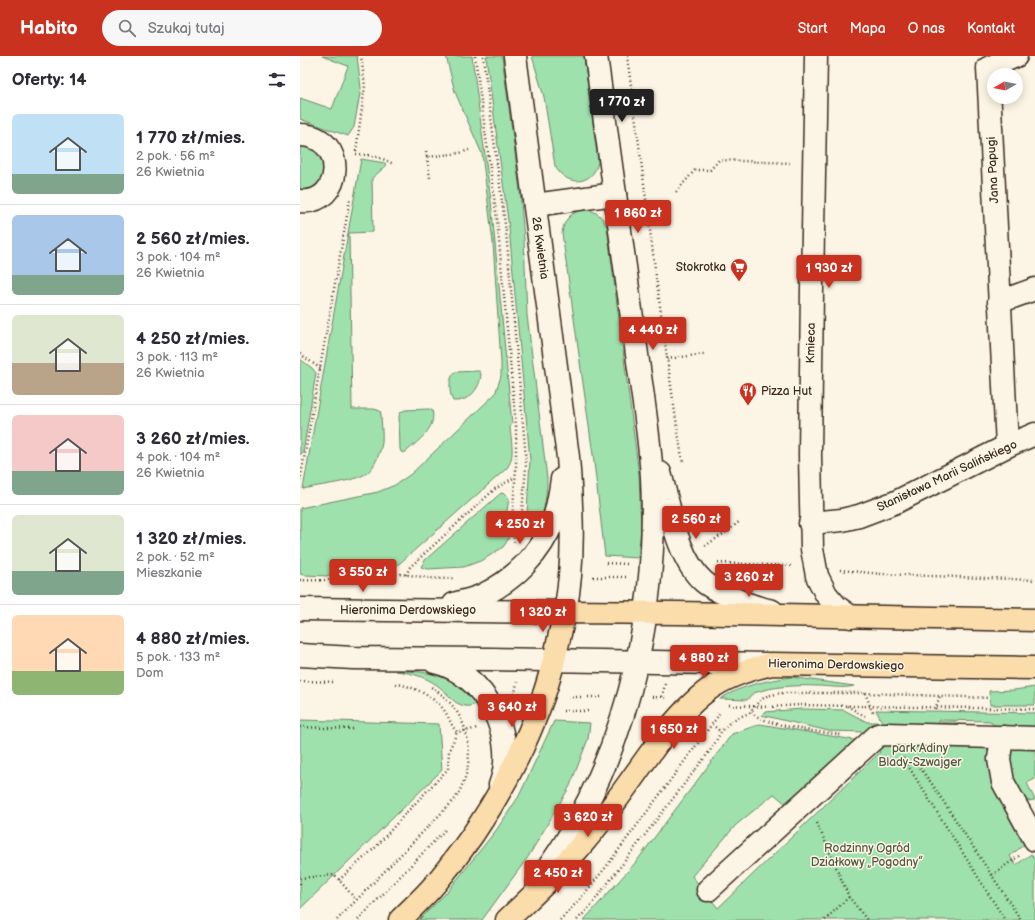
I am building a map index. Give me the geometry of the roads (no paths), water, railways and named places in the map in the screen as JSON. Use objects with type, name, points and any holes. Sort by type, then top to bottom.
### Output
[{"type":"main road","name":"Hieronima Derdowskiego","points":[[565,612],[646,612],[1035,620]]},
{"type":"main road","points":[[400,920],[435,884],[473,835],[506,782],[543,697],[554,660],[565,612]]},
{"type":"main road","name":"Hieronima Derdowskiego","points":[[772,664],[1035,668]]},
{"type":"main road","points":[[507,920],[584,842],[668,729],[691,705],[708,690],[726,679],[756,667],[772,664]]},
{"type":"street","name":"26 Kwietnia","points":[[515,56],[568,457],[573,520],[572,564],[565,612]]},
{"type":"street","points":[[507,920],[556,856],[569,836],[592,794],[619,728],[636,661],[646,612],[651,567],[653,518],[651,474],[596,56]]},
{"type":"street","name":"Kmieca","points":[[816,56],[810,523],[814,567],[819,582],[826,594],[837,607],[851,617]]},
{"type":"street","name":"Jana Papugi","points":[[1007,446],[987,62],[1016,56]]},
{"type":"street","points":[[300,135],[308,135],[319,140],[328,147],[334,158],[336,170],[333,181],[327,191],[317,198],[305,202],[300,201]]},
{"type":"street","points":[[535,205],[615,194]]},
{"type":"street","points":[[1000,302],[1035,290]]},
{"type":"street","points":[[646,428],[676,535],[683,552],[697,575],[709,586],[734,600],[757,608],[792,616]]},
{"type":"street","name":"Stanisława Marii Salińskiego","points":[[810,523],[842,520],[877,510],[896,502],[1007,446],[1035,434]]},
{"type":"street","name":"26 Kwietnia","points":[[426,611],[449,606],[482,595],[518,570],[539,549],[553,521],[557,509],[566,441]]},
{"type":"street","name":"Hieronima Derdowskiego","points":[[300,609],[565,612]]},
{"type":"street","name":"Hieronima Derdowskiego","points":[[300,655],[353,658],[772,664]]},
{"type":"street","points":[[420,659],[446,665],[458,672],[478,689],[492,708],[504,739],[506,757],[502,781],[493,804]]},
{"type":"street","points":[[708,890],[806,800],[882,735],[1035,738]]},
{"type":"street","points":[[1002,737],[999,760],[1003,782],[1029,813],[1029,847]]},
{"type":"place","name":"Stokrotka","points":[[739,282]]},
{"type":"place","name":"Pizza Hut","points":[[748,406]]},
{"type":"park label","name":"park Adiny Blady-Szwajger","points":[[920,755]]},
{"type":"park label","name":"Rodzinny Ogród Działkowy „Pogodny”","points":[[867,855]]}]
